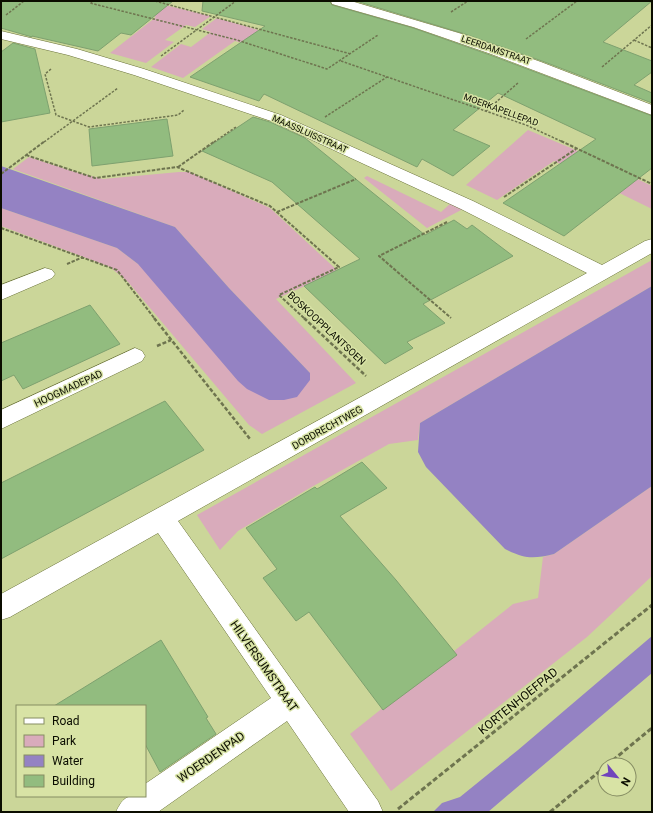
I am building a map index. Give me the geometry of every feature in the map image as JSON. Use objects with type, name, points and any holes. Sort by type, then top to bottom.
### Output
[{"type":"street","name":"LEERDAMSTRAAT","points":[[337,1],[402,19],[539,65],[652,110]]},
{"type":"street","name":"MAASSLUISSTRAAT","points":[[1,34],[72,52],[139,72],[257,111],[304,130],[478,210],[603,273]]},
{"type":"street","name":"DORDRECHTWEG","points":[[1,608],[652,245]]},
{"type":"street","points":[[1,293],[45,274]]},
{"type":"street","name":"HOOGMADEPAD","points":[[1,420],[135,356]]},
{"type":"street","name":"HILVERSUMSTRAAT","points":[[162,518],[367,812]]},
{"type":"street","name":"WOERDENPAD","points":[[132,812],[289,702]]},
{"type":"path","points":[[1,19],[24,1]]},
{"type":"path","points":[[93,1],[90,3],[237,40],[327,69],[402,19]]},
{"type":"path","points":[[155,1],[215,16],[350,54]]},
{"type":"path","points":[[1,174],[236,1]]},
{"type":"path","points":[[507,54],[577,1]]},
{"type":"path","points":[[584,82],[652,25]]},
{"type":"path","points":[[634,40],[652,48]]},
{"type":"path","name":"MOERKAPELLEPAD","points":[[340,61],[526,125],[652,184]]},
{"type":"path","points":[[486,111],[539,65]]},
{"type":"path","points":[[53,67],[45,74],[56,115],[90,127],[178,115],[184,110]]},
{"type":"path","points":[[304,130],[387,77]]},
{"type":"path","points":[[26,155],[95,178],[177,167],[257,111]]},
{"type":"path","points":[[451,318],[379,256],[478,210],[576,148]]},
{"type":"path","name":"BOSKOOPPLANTSOEN","points":[[177,167],[270,206],[339,267],[280,295],[385,394]]},
{"type":"path","points":[[277,212],[359,178]]},
{"type":"path","points":[[1,228],[117,270],[170,340],[267,460]]},
{"type":"path","name":"KORTENHOEFPAD","points":[[395,812],[652,605]]},
{"type":"path","points":[[617,757],[652,728]]},
{"type":"path","points":[[550,812],[597,773]]},
{"type":"green space","points":[[101,1],[148,1],[211,16],[195,27],[186,25],[165,40],[174,42],[146,63],[110,53],[156,17],[97,3]]},
{"type":"green space","points":[[217,18],[311,45],[326,67],[235,41],[183,78],[151,67],[181,44],[191,47],[211,32],[202,29]]},
{"type":"green space","points":[[528,130],[578,151],[652,186],[652,209],[554,161],[497,200],[466,185]]},
{"type":"green space","points":[[29,157],[103,179],[190,172],[270,208],[338,271],[276,299],[356,383],[262,434],[249,425],[128,282],[110,267],[1,226],[1,208],[117,248],[138,264],[310,373],[229,288],[175,227],[13,169]]},
{"type":"green space","points":[[367,176],[441,212],[451,203],[463,209],[427,228],[364,178]]},
{"type":"green space","points":[[652,260],[652,286],[420,423],[418,440],[389,444],[308,489],[238,531],[220,550],[197,515]]},
{"type":"green space","points":[[652,486],[652,576],[587,637],[391,791],[350,734],[513,604],[538,598],[543,557],[554,554]]},
{"type":"water","points":[[1,166],[175,227],[229,288],[310,373],[310,380],[297,397],[284,400],[269,400],[247,389],[238,381],[138,264],[117,248],[1,208]]},
{"type":"water","points":[[652,286],[652,486],[554,554],[540,557],[529,557],[518,555],[505,549],[426,467],[418,452],[420,423]]},
{"type":"water","points":[[652,636],[652,673],[488,812],[433,812],[442,803],[460,797],[518,750]]},
{"type":"building","points":[[1,1],[173,1],[131,35],[121,33],[98,51],[32,37],[1,28]]},
{"type":"building","points":[[203,1],[330,1],[332,5],[413,28],[490,55],[652,116],[652,168],[564,236],[503,203],[596,139],[498,93],[453,130],[490,146],[453,176],[422,159],[417,167],[264,94],[259,101],[190,77],[265,26],[202,11]]},
{"type":"building","points":[[356,1],[652,1],[603,42],[652,61],[652,72],[634,85],[652,93],[652,103],[542,61],[462,33]]},
{"type":"building","points":[[13,43],[35,49],[50,113],[1,122],[1,52]]},
{"type":"building","points":[[253,117],[270,122],[305,138],[425,235],[454,220],[467,229],[472,225],[513,256],[423,304],[445,323],[407,342],[413,348],[385,364],[304,286],[360,259],[272,182],[202,151]]},
{"type":"building","points":[[167,119],[173,156],[92,166],[89,129]]},
{"type":"building","points":[[90,305],[120,344],[23,389],[14,375],[1,381],[1,343]]},
{"type":"building","points":[[165,401],[204,450],[1,559],[1,483]]},
{"type":"building","points":[[362,462],[387,488],[340,516],[396,580],[457,655],[383,710],[309,612],[296,621],[263,578],[277,569],[246,528],[315,487],[317,489]]},
{"type":"building","points":[[161,640],[208,717],[206,718],[216,734],[160,772],[146,746],[146,705],[56,705]]}]
